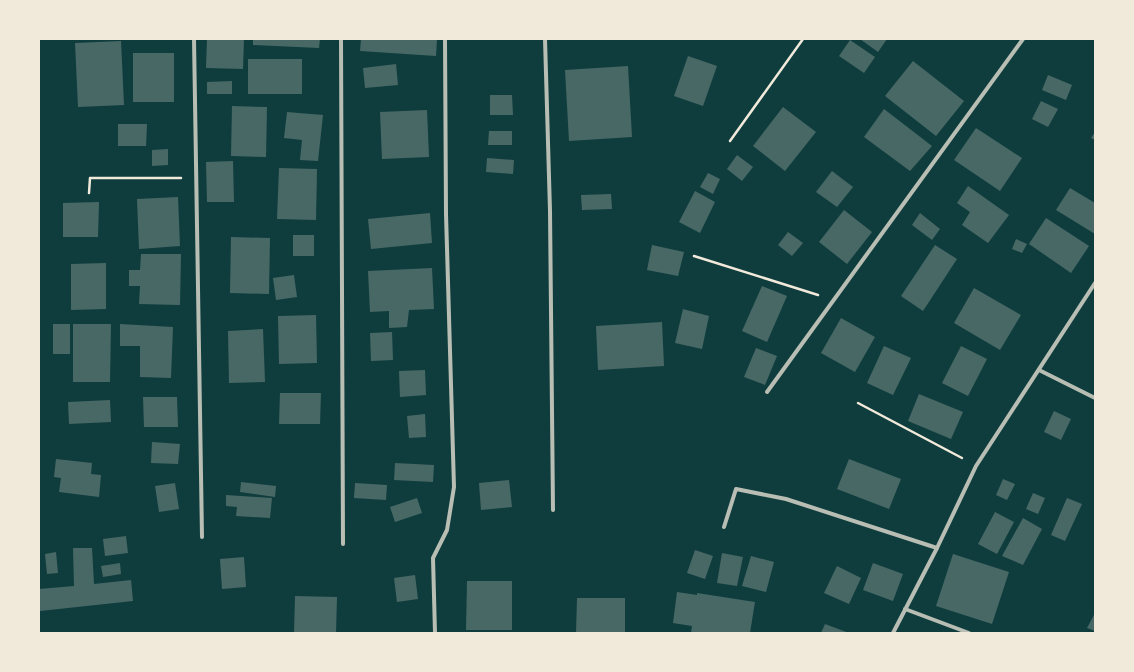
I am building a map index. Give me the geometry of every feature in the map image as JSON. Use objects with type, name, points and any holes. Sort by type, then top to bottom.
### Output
[{"type":"street","points":[[194,39],[195,178],[202,537]]},
{"type":"street","points":[[341,39],[343,544]]},
{"type":"street","points":[[435,633],[433,558],[447,530],[454,487],[446,214],[445,39]]},
{"type":"street","points":[[545,39],[550,211],[553,510]]},
{"type":"street","points":[[767,392],[1023,39]]},
{"type":"street","points":[[893,633],[937,548],[976,466],[1095,283]]},
{"type":"street","points":[[1039,370],[1095,398]]},
{"type":"street","points":[[724,527],[736,489],[786,499],[937,548]]},
{"type":"street","points":[[906,609],[969,633]]},
{"type":"path","points":[[730,141],[803,39]]},
{"type":"path","points":[[90,193],[90,178],[195,178]]},
{"type":"path","points":[[694,256],[834,300]]},
{"type":"path","points":[[858,403],[976,466]]},
{"type":"building","points":[[207,39],[244,39],[243,69],[206,68]]},
{"type":"building","points":[[253,39],[320,39],[319,48],[253,45]]},
{"type":"building","points":[[361,39],[437,39],[436,56],[360,51]]},
{"type":"building","points":[[860,39],[887,39],[878,52]]},
{"type":"building","points":[[850,40],[875,57],[864,73],[839,56]]},
{"type":"building","points":[[121,41],[124,105],[78,107],[75,43]]},
{"type":"building","points":[[133,53],[174,53],[174,102],[133,102]]},
{"type":"building","points":[[688,56],[717,66],[703,106],[674,96]]},
{"type":"building","points":[[248,59],[302,59],[302,94],[248,94]]},
{"type":"building","points":[[913,61],[964,101],[936,136],[885,96]]},
{"type":"building","points":[[396,64],[398,85],[365,88],[363,68]]},
{"type":"building","points":[[628,66],[632,137],[569,141],[565,70]]},
{"type":"building","points":[[1048,75],[1072,85],[1066,100],[1042,90]]},
{"type":"building","points":[[232,81],[232,94],[207,94],[207,82]]},
{"type":"building","points":[[490,95],[512,95],[513,115],[490,115]]},
{"type":"building","points":[[1041,101],[1058,109],[1048,127],[1032,119]]},
{"type":"building","points":[[232,106],[267,107],[266,157],[231,156]]},
{"type":"building","points":[[783,107],[816,132],[785,171],[753,146]]},
{"type":"building","points":[[884,109],[932,146],[910,171],[864,137]]},
{"type":"building","points":[[427,110],[429,157],[382,159],[380,112]]},
{"type":"building","points":[[287,112],[323,115],[318,161],[300,160],[302,140],[284,138]]},
{"type":"building","points":[[118,124],[147,124],[146,146],[118,146]]},
{"type":"building","points":[[976,128],[1022,158],[1000,191],[954,160]]},
{"type":"building","points":[[489,131],[512,131],[512,145],[488,145]]},
{"type":"building","points":[[1095,132],[1095,140],[1091,138]]},
{"type":"building","points":[[168,149],[168,165],[152,166],[152,150]]},
{"type":"building","points":[[737,155],[753,167],[742,181],[727,169]]},
{"type":"building","points":[[487,158],[514,160],[513,174],[486,172]]},
{"type":"building","points":[[233,161],[234,202],[207,202],[206,162]]},
{"type":"building","points":[[279,168],[317,169],[316,220],[277,219]]},
{"type":"building","points":[[832,171],[853,187],[837,207],[816,192]]},
{"type":"building","points":[[708,173],[720,179],[713,194],[700,187]]},
{"type":"building","points":[[968,186],[1009,215],[988,243],[962,225],[970,212],[957,203]]},
{"type":"building","points":[[1070,188],[1095,203],[1095,234],[1056,210]]},
{"type":"building","points":[[695,191],[715,202],[700,233],[679,222]]},
{"type":"building","points":[[611,194],[612,209],[582,210],[581,195]]},
{"type":"building","points":[[178,197],[180,246],[139,249],[137,199]]},
{"type":"building","points":[[99,202],[98,237],[63,237],[63,203]]},
{"type":"building","points":[[844,210],[872,232],[847,264],[819,242]]},
{"type":"building","points":[[430,213],[432,243],[371,249],[368,219]]},
{"type":"building","points":[[920,213],[940,229],[932,240],[912,225]]},
{"type":"building","points":[[1046,218],[1089,246],[1071,273],[1029,244]]},
{"type":"building","points":[[788,232],[803,243],[792,256],[778,245]]},
{"type":"building","points":[[293,235],[314,235],[314,256],[293,256]]},
{"type":"building","points":[[231,237],[270,238],[269,294],[230,293]]},
{"type":"building","points":[[1016,239],[1027,244],[1022,253],[1012,249]]},
{"type":"building","points":[[652,245],[684,252],[678,276],[647,270]]},
{"type":"building","points":[[935,245],[957,259],[923,311],[901,296]]},
{"type":"building","points":[[141,254],[181,254],[180,305],[139,304],[140,286],[129,286],[129,270],[140,270]]},
{"type":"building","points":[[106,263],[106,309],[71,310],[71,264]]},
{"type":"building","points":[[432,268],[434,309],[409,310],[407,327],[389,328],[389,311],[370,312],[368,271]]},
{"type":"building","points":[[294,275],[297,297],[276,300],[273,278]]},
{"type":"building","points":[[762,286],[787,296],[767,342],[742,331]]},
{"type":"building","points":[[974,288],[1021,315],[1000,350],[954,323]]},
{"type":"building","points":[[683,309],[709,316],[702,349],[675,343]]},
{"type":"building","points":[[316,315],[317,363],[279,364],[278,316]]},
{"type":"building","points":[[841,318],[875,337],[855,372],[821,353]]},
{"type":"building","points":[[662,322],[664,366],[598,370],[596,326]]},
{"type":"building","points":[[53,324],[70,324],[70,354],[53,354]]},
{"type":"building","points":[[73,324],[111,324],[110,382],[73,382]]},
{"type":"building","points":[[120,324],[173,327],[171,378],[140,377],[140,346],[120,346]]},
{"type":"building","points":[[263,329],[265,382],[229,383],[228,331]]},
{"type":"building","points":[[392,332],[393,360],[371,361],[370,333]]},
{"type":"building","points":[[884,346],[911,358],[893,395],[867,383]]},
{"type":"building","points":[[961,346],[987,359],[968,396],[942,383]]},
{"type":"building","points":[[756,348],[777,356],[765,385],[744,377]]},
{"type":"building","points":[[425,370],[426,395],[400,397],[399,371]]},
{"type":"building","points":[[280,393],[321,393],[320,424],[279,424]]},
{"type":"building","points":[[919,394],[963,412],[951,439],[908,421]]},
{"type":"building","points":[[143,397],[177,397],[178,427],[144,427]]},
{"type":"building","points":[[110,400],[111,422],[69,424],[68,402]]},
{"type":"building","points":[[1054,411],[1071,419],[1061,440],[1044,432]]},
{"type":"building","points":[[425,414],[426,437],[409,438],[407,416]]},
{"type":"building","points":[[152,442],[180,444],[178,464],[151,463]]},
{"type":"building","points":[[56,459],[92,463],[91,474],[101,475],[99,497],[59,492],[61,478],[54,477]]},
{"type":"building","points":[[849,459],[901,479],[889,509],[837,489]]},
{"type":"building","points":[[395,463],[434,465],[433,482],[394,480]]},
{"type":"building","points":[[1003,479],[1015,484],[1007,500],[996,495]]},
{"type":"building","points":[[509,480],[512,507],[481,510],[479,483]]},
{"type":"building","points":[[241,482],[276,486],[275,497],[240,492]]},
{"type":"building","points":[[175,483],[179,509],[159,512],[155,486]]},
{"type":"building","points":[[355,483],[387,485],[386,500],[354,498]]},
{"type":"building","points":[[1033,493],[1045,498],[1038,514],[1026,509]]},
{"type":"building","points":[[226,495],[272,498],[270,518],[236,516],[237,507],[226,506]]},
{"type":"building","points":[[417,498],[422,513],[395,522],[390,507]]},
{"type":"building","points":[[1067,498],[1082,504],[1065,541],[1051,535]]},
{"type":"building","points":[[995,512],[1014,522],[997,554],[978,544]]},
{"type":"building","points":[[1023,518],[1042,529],[1023,565],[1002,556]]},
{"type":"building","points":[[126,536],[128,553],[105,556],[103,539]]},
{"type":"building","points":[[73,548],[92,548],[94,584],[131,580],[133,601],[40,611],[39,589],[74,586]]},
{"type":"building","points":[[695,550],[713,556],[705,579],[687,573]]},
{"type":"building","points":[[56,552],[58,573],[47,574],[45,554]]},
{"type":"building","points":[[722,553],[743,557],[737,586],[717,583]]},
{"type":"building","points":[[953,554],[1009,572],[992,624],[936,606]]},
{"type":"building","points":[[751,556],[774,562],[766,592],[742,586]]},
{"type":"building","points":[[244,557],[246,587],[222,589],[220,559]]},
{"type":"building","points":[[120,563],[121,574],[103,577],[101,566]]},
{"type":"building","points":[[873,563],[903,574],[893,601],[863,590]]},
{"type":"building","points":[[837,566],[861,578],[849,604],[824,593]]},
{"type":"building","points":[[415,575],[418,599],[397,602],[394,578]]},
{"type":"building","points":[[467,581],[512,581],[512,630],[466,630]]},
{"type":"building","points":[[677,592],[697,595],[697,593],[755,602],[750,633],[691,633],[692,626],[673,623]]},
{"type":"building","points":[[295,596],[337,597],[336,633],[294,633]]},
{"type":"building","points":[[577,598],[625,598],[625,633],[576,633]]},
{"type":"building","points":[[1095,613],[1095,631],[1087,628]]},
{"type":"building","points":[[825,624],[849,633],[821,633]]}]
